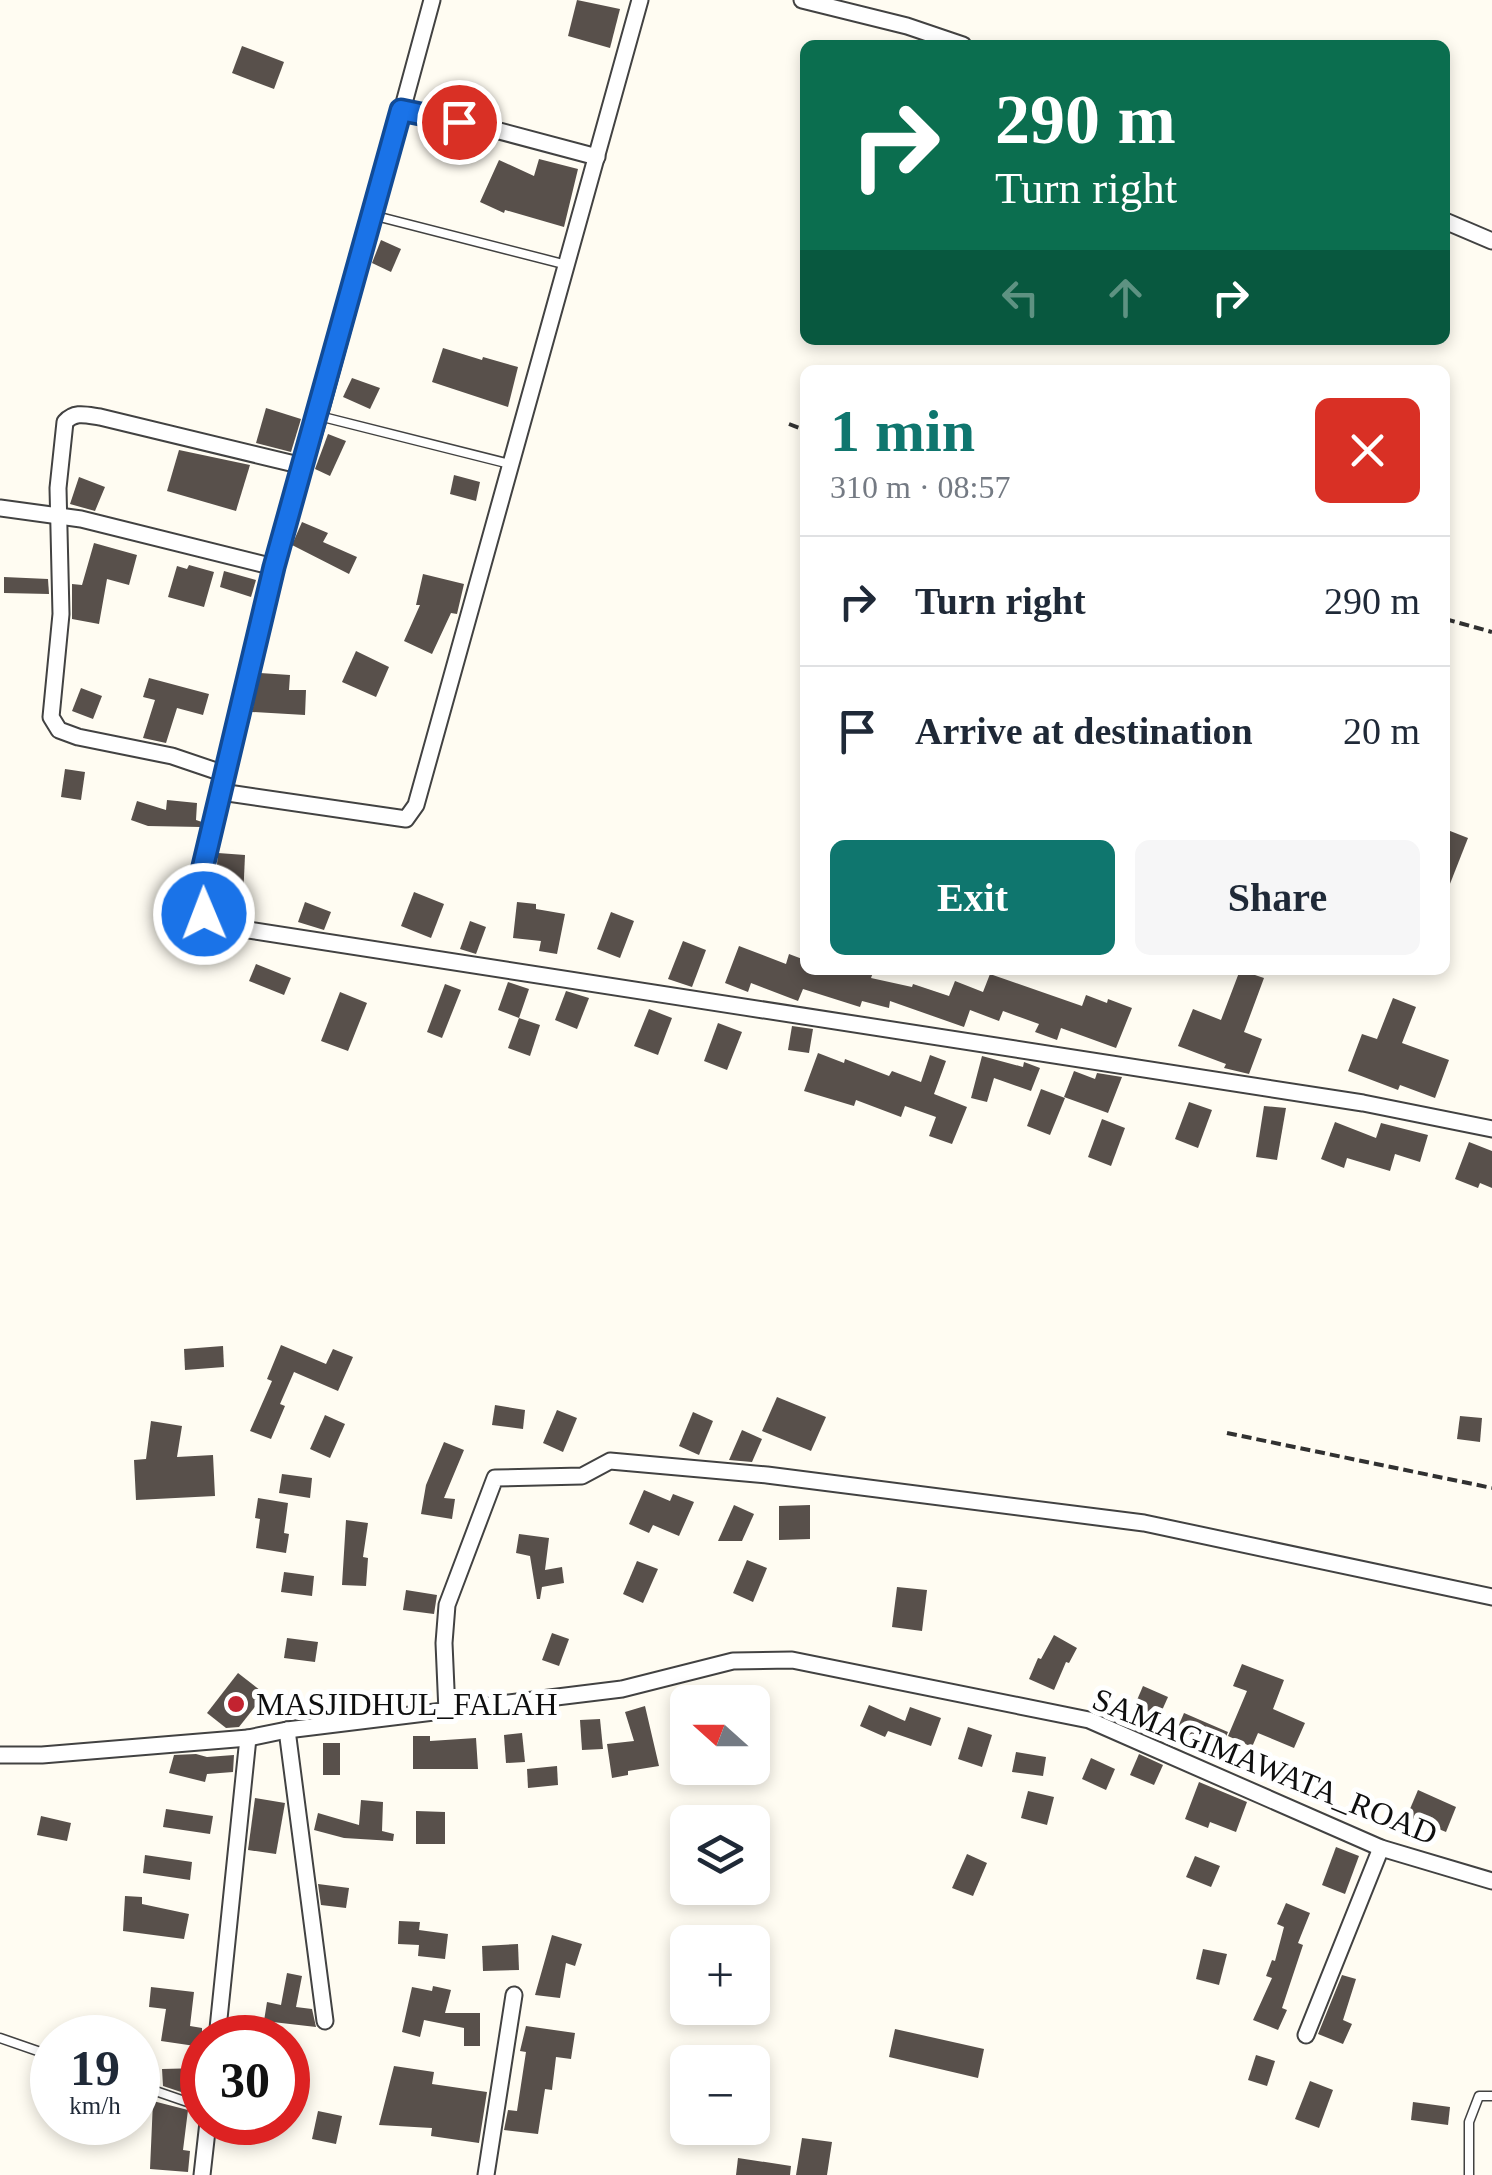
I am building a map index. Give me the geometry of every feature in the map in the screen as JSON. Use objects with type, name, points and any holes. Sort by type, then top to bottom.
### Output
[{"type":"street","points":[[432,0],[274,567],[200,879],[204,914],[216,926],[1363,1103],[1492,1129]]},
{"type":"street","points":[[221,792],[406,818],[416,805],[640,0]]},
{"type":"street","points":[[802,0],[948,40]]},
{"type":"street","points":[[401,110],[597,157]]},
{"type":"street","points":[[1450,222],[1492,241]]},
{"type":"street","points":[[225,774],[172,756],[78,737],[59,730],[52,717],[60,614],[58,516],[65,422],[80,414],[302,466]]},
{"type":"street","points":[[0,508],[166,538],[274,567]]},
{"type":"street","points":[[447,1712],[447,1605],[495,1478],[582,1476],[610,1461],[768,1475],[1144,1523],[1492,1597]]},
{"type":"street","name":"SAMAGIMAWATA_ROAD","points":[[0,1755],[248,1738],[622,1690],[733,1661],[792,1660],[1089,1720],[1381,1848],[1492,1881]]},
{"type":"street","points":[[287,1730],[324,2020]]},
{"type":"street","points":[[219,2015],[248,1738]]},
{"type":"street","points":[[1306,2035],[1381,1848]]},
{"type":"street","points":[[486,2175],[514,1995]]},
{"type":"street","points":[[202,2175],[205,2145]]},
{"type":"lane","points":[[372,215],[567,266]]},
{"type":"lane","points":[[319,416],[510,464]]},
{"type":"lane","points":[[0,2038],[30,2048]]},
{"type":"lane","points":[[1469,2175],[1469,2122],[1479,2096],[1492,2096]]},
{"type":"path","points":[[790,424],[800,428]]},
{"type":"path","points":[[1450,620],[1492,632]]},
{"type":"path","points":[[1228,1433],[1492,1488]]},
{"type":"building","points":[[577,0],[620,9],[610,48],[568,36]]},
{"type":"building","points":[[242,46],[284,62],[274,89],[232,73]]},
{"type":"building","points":[[539,159],[578,169],[564,227],[505,210],[504,213],[480,202],[499,160],[534,176]]},
{"type":"building","points":[[381,240],[401,249],[391,272],[372,263]]},
{"type":"building","points":[[443,348],[518,367],[508,407],[432,382]]},
{"type":"building","points":[[352,378],[380,388],[370,409],[343,397]]},
{"type":"building","points":[[266,408],[301,419],[291,452],[256,443]]},
{"type":"building","points":[[328,434],[346,441],[330,476],[315,469]]},
{"type":"building","points":[[179,450],[250,465],[236,511],[167,491]]},
{"type":"building","points":[[454,475],[480,482],[476,501],[450,494]]},
{"type":"building","points":[[79,477],[105,487],[95,511],[70,504]]},
{"type":"building","points":[[302,522],[328,533],[323,542],[357,557],[349,574],[292,545]]},
{"type":"building","points":[[94,543],[137,555],[129,585],[107,579],[99,624],[72,619],[72,584],[82,585]]},
{"type":"building","points":[[189,565],[214,572],[204,607],[168,597],[177,566],[187,569]]},
{"type":"building","points":[[224,571],[256,580],[251,597],[220,587]]},
{"type":"building","points":[[423,574],[464,584],[457,614],[451,613],[432,654],[404,641],[420,605],[416,605]]},
{"type":"building","points":[[4,577],[48,579],[49,594],[4,593]]},
{"type":"building","points":[[356,651],[389,667],[376,697],[342,682]]},
{"type":"building","points":[[260,673],[290,675],[289,690],[306,690],[305,715],[252,712]]},
{"type":"building","points":[[149,678],[209,694],[203,715],[177,708],[166,743],[143,738],[155,700],[143,697]]},
{"type":"building","points":[[81,688],[102,696],[93,719],[72,711]]},
{"type":"building","points":[[65,769],[85,772],[81,800],[61,797]]},
{"type":"building","points":[[167,800],[197,803],[196,820],[202,822],[201,827],[148,826],[131,820],[137,801],[166,810]]},
{"type":"building","points":[[1450,831],[1468,838],[1450,884]]},
{"type":"building","points":[[218,853],[245,855],[243,900],[214,899]]},
{"type":"building","points":[[414,892],[444,904],[431,938],[401,926]]},
{"type":"building","points":[[305,902],[331,912],[324,930],[298,922]]},
{"type":"building","points":[[517,902],[565,914],[557,954],[539,951],[541,941],[513,938]]},
{"type":"building","points":[[611,912],[634,921],[620,958],[597,949]]},
{"type":"building","points":[[470,921],[486,927],[476,954],[460,949]]},
{"type":"building","points":[[683,941],[706,950],[692,987],[668,979]]},
{"type":"building","points":[[739,946],[786,964],[789,954],[800,958],[800,975],[872,975],[871,978],[912,987],[913,984],[949,996],[955,981],[983,992],[993,975],[1082,1006],[1086,995],[1132,1008],[1116,1048],[1061,1028],[1057,1040],[1035,1032],[1039,1024],[1003,1011],[999,1021],[970,1010],[964,1027],[890,1001],[889,1008],[862,1001],[860,1007],[803,989],[798,1001],[751,983],[748,992],[725,983]]},
{"type":"building","points":[[256,964],[291,978],[284,995],[249,981]]},
{"type":"building","points":[[1238,975],[1264,978],[1244,1032],[1262,1039],[1249,1074],[1224,1068],[1226,1064],[1178,1046],[1193,1009],[1221,1020]]},
{"type":"building","points":[[508,982],[529,989],[519,1018],[498,1010]]},
{"type":"building","points":[[445,984],[461,990],[442,1038],[427,1032]]},
{"type":"building","points":[[566,991],[589,998],[577,1029],[555,1020]]},
{"type":"building","points":[[340,992],[367,1003],[348,1051],[321,1041]]},
{"type":"building","points":[[1393,998],[1416,1007],[1402,1043],[1449,1060],[1435,1098],[1400,1085],[1398,1090],[1348,1071],[1362,1034],[1377,1039]]},
{"type":"building","points":[[649,1009],[672,1018],[658,1055],[634,1046]]},
{"type":"building","points":[[519,1018],[540,1025],[530,1056],[508,1048]]},
{"type":"building","points":[[718,1023],[742,1032],[727,1070],[704,1061]]},
{"type":"building","points":[[792,1026],[813,1029],[809,1053],[788,1050]]},
{"type":"building","points":[[818,1053],[921,1082],[930,1055],[946,1061],[934,1094],[967,1107],[952,1144],[929,1136],[936,1117],[905,1106],[901,1117],[856,1100],[854,1106],[804,1091]]},
{"type":"building","points":[[982,1056],[1040,1068],[1031,1091],[994,1078],[987,1102],[971,1098]]},
{"type":"building","points":[[1074,1071],[1095,1079],[1097,1073],[1122,1077],[1108,1113],[1064,1097]]},
{"type":"building","points":[[1041,1089],[1065,1098],[1050,1135],[1027,1126]]},
{"type":"building","points":[[1189,1102],[1212,1110],[1198,1148],[1175,1139]]},
{"type":"building","points":[[1264,1106],[1286,1108],[1277,1160],[1256,1157]]},
{"type":"building","points":[[1102,1119],[1125,1128],[1111,1166],[1088,1157]]},
{"type":"building","points":[[1335,1122],[1376,1138],[1381,1123],[1428,1135],[1420,1162],[1395,1154],[1390,1171],[1347,1158],[1344,1168],[1321,1159]]},
{"type":"building","points":[[1469,1142],[1492,1151],[1492,1188],[1480,1183],[1478,1188],[1455,1179]]},
{"type":"building","points":[[281,1345],[326,1364],[333,1349],[353,1357],[338,1391],[294,1372],[271,1439],[250,1431],[272,1381],[267,1379]]},
{"type":"building","points":[[223,1346],[224,1367],[185,1370],[184,1349]]},
{"type":"building","points":[[777,1397],[826,1417],[811,1451],[762,1431]]},
{"type":"building","points":[[495,1405],[525,1410],[523,1429],[492,1425]]},
{"type":"building","points":[[557,1410],[577,1418],[563,1452],[543,1443]]},
{"type":"building","points":[[693,1412],[713,1421],[699,1455],[679,1446]]},
{"type":"building","points":[[325,1415],[345,1424],[330,1458],[310,1449]]},
{"type":"building","points":[[1460,1416],[1482,1418],[1480,1442],[1457,1439]]},
{"type":"building","points":[[151,1421],[182,1426],[177,1457],[213,1455],[215,1496],[136,1500],[134,1460],[146,1459]]},
{"type":"building","points":[[742,1430],[762,1439],[752,1462],[729,1460]]},
{"type":"building","points":[[444,1442],[464,1450],[444,1498],[455,1499],[452,1519],[421,1514],[426,1485]]},
{"type":"building","points":[[282,1474],[312,1478],[310,1498],[279,1493]]},
{"type":"building","points":[[644,1490],[670,1501],[673,1494],[694,1502],[679,1536],[653,1525],[649,1533],[629,1524]]},
{"type":"building","points":[[258,1498],[288,1503],[286,1553],[256,1548]]},
{"type":"building","points":[[734,1505],[754,1514],[742,1541],[718,1541]]},
{"type":"building","points":[[810,1505],[810,1539],[779,1540],[779,1506]]},
{"type":"building","points":[[346,1520],[368,1523],[363,1557],[368,1558],[366,1586],[342,1585]]},
{"type":"building","points":[[519,1534],[549,1538],[545,1570],[562,1567],[564,1583],[542,1587],[540,1599],[530,1556],[516,1553]]},
{"type":"building","points":[[747,1560],[767,1568],[753,1602],[733,1593]]},
{"type":"building","points":[[637,1561],[658,1569],[643,1603],[623,1594]]},
{"type":"building","points":[[284,1572],[314,1576],[312,1596],[281,1592]]},
{"type":"building","points":[[897,1587],[927,1590],[922,1631],[892,1627]]},
{"type":"building","points":[[406,1590],[437,1595],[434,1614],[403,1610]]},
{"type":"building","points":[[552,1633],[569,1639],[559,1666],[542,1660]]},
{"type":"building","points":[[1054,1635],[1077,1648],[1054,1690],[1029,1679]]},
{"type":"building","points":[[287,1638],[318,1642],[315,1662],[284,1658]]},
{"type":"building","points":[[1242,1664],[1284,1680],[1273,1709],[1305,1723],[1294,1748],[1258,1733],[1252,1747],[1228,1736],[1247,1691],[1233,1686]]},
{"type":"building","name":"MASJIDHUL_FALAH","points":[[238,1673],[265,1694],[239,1727],[226,1728],[207,1713]]},
{"type":"building","points":[[1143,1686],[1168,1697],[1159,1717],[1134,1707]]},
{"type":"building","points":[[869,1705],[905,1721],[910,1707],[941,1718],[931,1746],[888,1731],[885,1737],[860,1726]]},
{"type":"building","points":[[645,1706],[659,1766],[612,1778],[607,1744],[634,1741],[625,1712]]},
{"type":"building","points":[[1184,1713],[1228,1732],[1217,1757],[1202,1751],[1204,1746],[1175,1734]]},
{"type":"building","points":[[600,1719],[603,1749],[582,1750],[580,1720]]},
{"type":"building","points":[[968,1727],[992,1735],[982,1767],[958,1759]]},
{"type":"building","points":[[522,1733],[525,1762],[506,1763],[504,1735]]},
{"type":"building","points":[[413,1736],[430,1736],[430,1741],[476,1738],[478,1769],[413,1769]]},
{"type":"building","points":[[323,1743],[340,1743],[340,1775],[323,1775]]},
{"type":"building","points":[[1016,1752],[1046,1757],[1043,1776],[1012,1772]]},
{"type":"building","points":[[1139,1754],[1163,1765],[1154,1785],[1130,1775]]},
{"type":"building","points":[[174,1755],[234,1755],[233,1772],[207,1774],[205,1782],[169,1773]]},
{"type":"building","points":[[1091,1758],[1115,1769],[1106,1790],[1082,1779]]},
{"type":"building","points":[[557,1766],[558,1785],[528,1788],[527,1769]]},
{"type":"building","points":[[1199,1782],[1247,1802],[1236,1832],[1210,1822],[1208,1828],[1185,1819]]},
{"type":"building","points":[[1418,1790],[1456,1807],[1446,1832],[1407,1816]]},
{"type":"building","points":[[1028,1791],[1054,1797],[1047,1825],[1021,1818]]},
{"type":"building","points":[[255,1798],[285,1803],[276,1854],[248,1850]]},
{"type":"building","points":[[361,1800],[383,1802],[382,1831],[394,1834],[393,1841],[344,1838],[314,1830],[318,1813],[359,1825]]},
{"type":"building","points":[[166,1809],[213,1816],[210,1834],[163,1827]]},
{"type":"building","points":[[416,1811],[445,1812],[445,1844],[416,1844]]},
{"type":"building","points":[[41,1816],[71,1823],[67,1841],[37,1835]]},
{"type":"building","points":[[1336,1847],[1359,1856],[1345,1894],[1322,1885]]},
{"type":"building","points":[[967,1854],[987,1863],[973,1896],[952,1888]]},
{"type":"building","points":[[145,1855],[192,1862],[190,1880],[143,1873]]},
{"type":"building","points":[[1195,1856],[1220,1866],[1211,1887],[1186,1877]]},
{"type":"building","points":[[318,1884],[349,1888],[346,1908],[321,1905]]},
{"type":"building","points":[[125,1896],[142,1897],[142,1904],[189,1914],[184,1939],[123,1931]]},
{"type":"building","points":[[1286,1903],[1310,1913],[1298,1943],[1303,1945],[1278,2030],[1253,2020],[1272,1978],[1266,1976],[1272,1960],[1275,1961],[1284,1927],[1277,1924]]},
{"type":"building","points":[[399,1921],[420,1922],[419,1930],[448,1934],[445,1959],[418,1956],[419,1945],[398,1944]]},
{"type":"building","points":[[552,1935],[582,1944],[575,1966],[566,1963],[560,1998],[535,1995]]},
{"type":"building","points":[[518,1944],[519,1970],[483,1971],[482,1946]]},
{"type":"building","points":[[1203,1949],[1227,1954],[1219,1985],[1196,1979]]},
{"type":"building","points":[[287,1973],[302,1976],[296,2007],[312,2009],[316,2027],[310,2026],[310,2015],[265,2015],[267,2002],[281,2005]]},
{"type":"building","points":[[1342,1975],[1356,1979],[1343,2020],[1352,2024],[1343,2044],[1318,2034]]},
{"type":"building","points":[[433,1986],[451,1990],[445,2013],[480,2013],[480,2046],[464,2046],[464,2028],[424,2020],[420,2037],[402,2032],[412,1987],[432,1991]]},
{"type":"building","points":[[151,1987],[194,1992],[191,2015],[180,2015],[180,2044],[161,2041],[166,2009],[149,2007]]},
{"type":"building","points":[[526,2026],[575,2033],[571,2059],[556,2057],[552,2090],[545,2089],[538,2134],[504,2130],[508,2110],[517,2111],[526,2052],[520,2051]]},
{"type":"building","points":[[895,2029],[984,2049],[978,2078],[889,2057]]},
{"type":"building","points":[[1256,2055],[1275,2061],[1267,2086],[1248,2080]]},
{"type":"building","points":[[394,2066],[434,2072],[432,2084],[487,2092],[479,2143],[431,2136],[432,2128],[379,2125]]},
{"type":"building","points":[[162,2069],[180,2069],[180,2092],[163,2086]]},
{"type":"building","points":[[1310,2081],[1333,2090],[1319,2128],[1295,2119]]},
{"type":"building","points":[[1413,2102],[1450,2107],[1448,2125],[1411,2120]]},
{"type":"building","points":[[160,2103],[180,2108],[180,2145],[190,2151],[188,2172],[150,2169],[151,2145],[160,2145]]},
{"type":"building","points":[[318,2111],[342,2116],[336,2144],[312,2139]]},
{"type":"building","points":[[802,2138],[832,2142],[827,2175],[796,2175]]},
{"type":"building","points":[[738,2158],[791,2166],[790,2175],[736,2175]]},
{"type":"place","name":"MASJIDHUL_FALAH","points":[[236,1704]]},
{"type":"route","points":[[204,914],[200,879],[274,567],[401,110],[459,122]]}]
